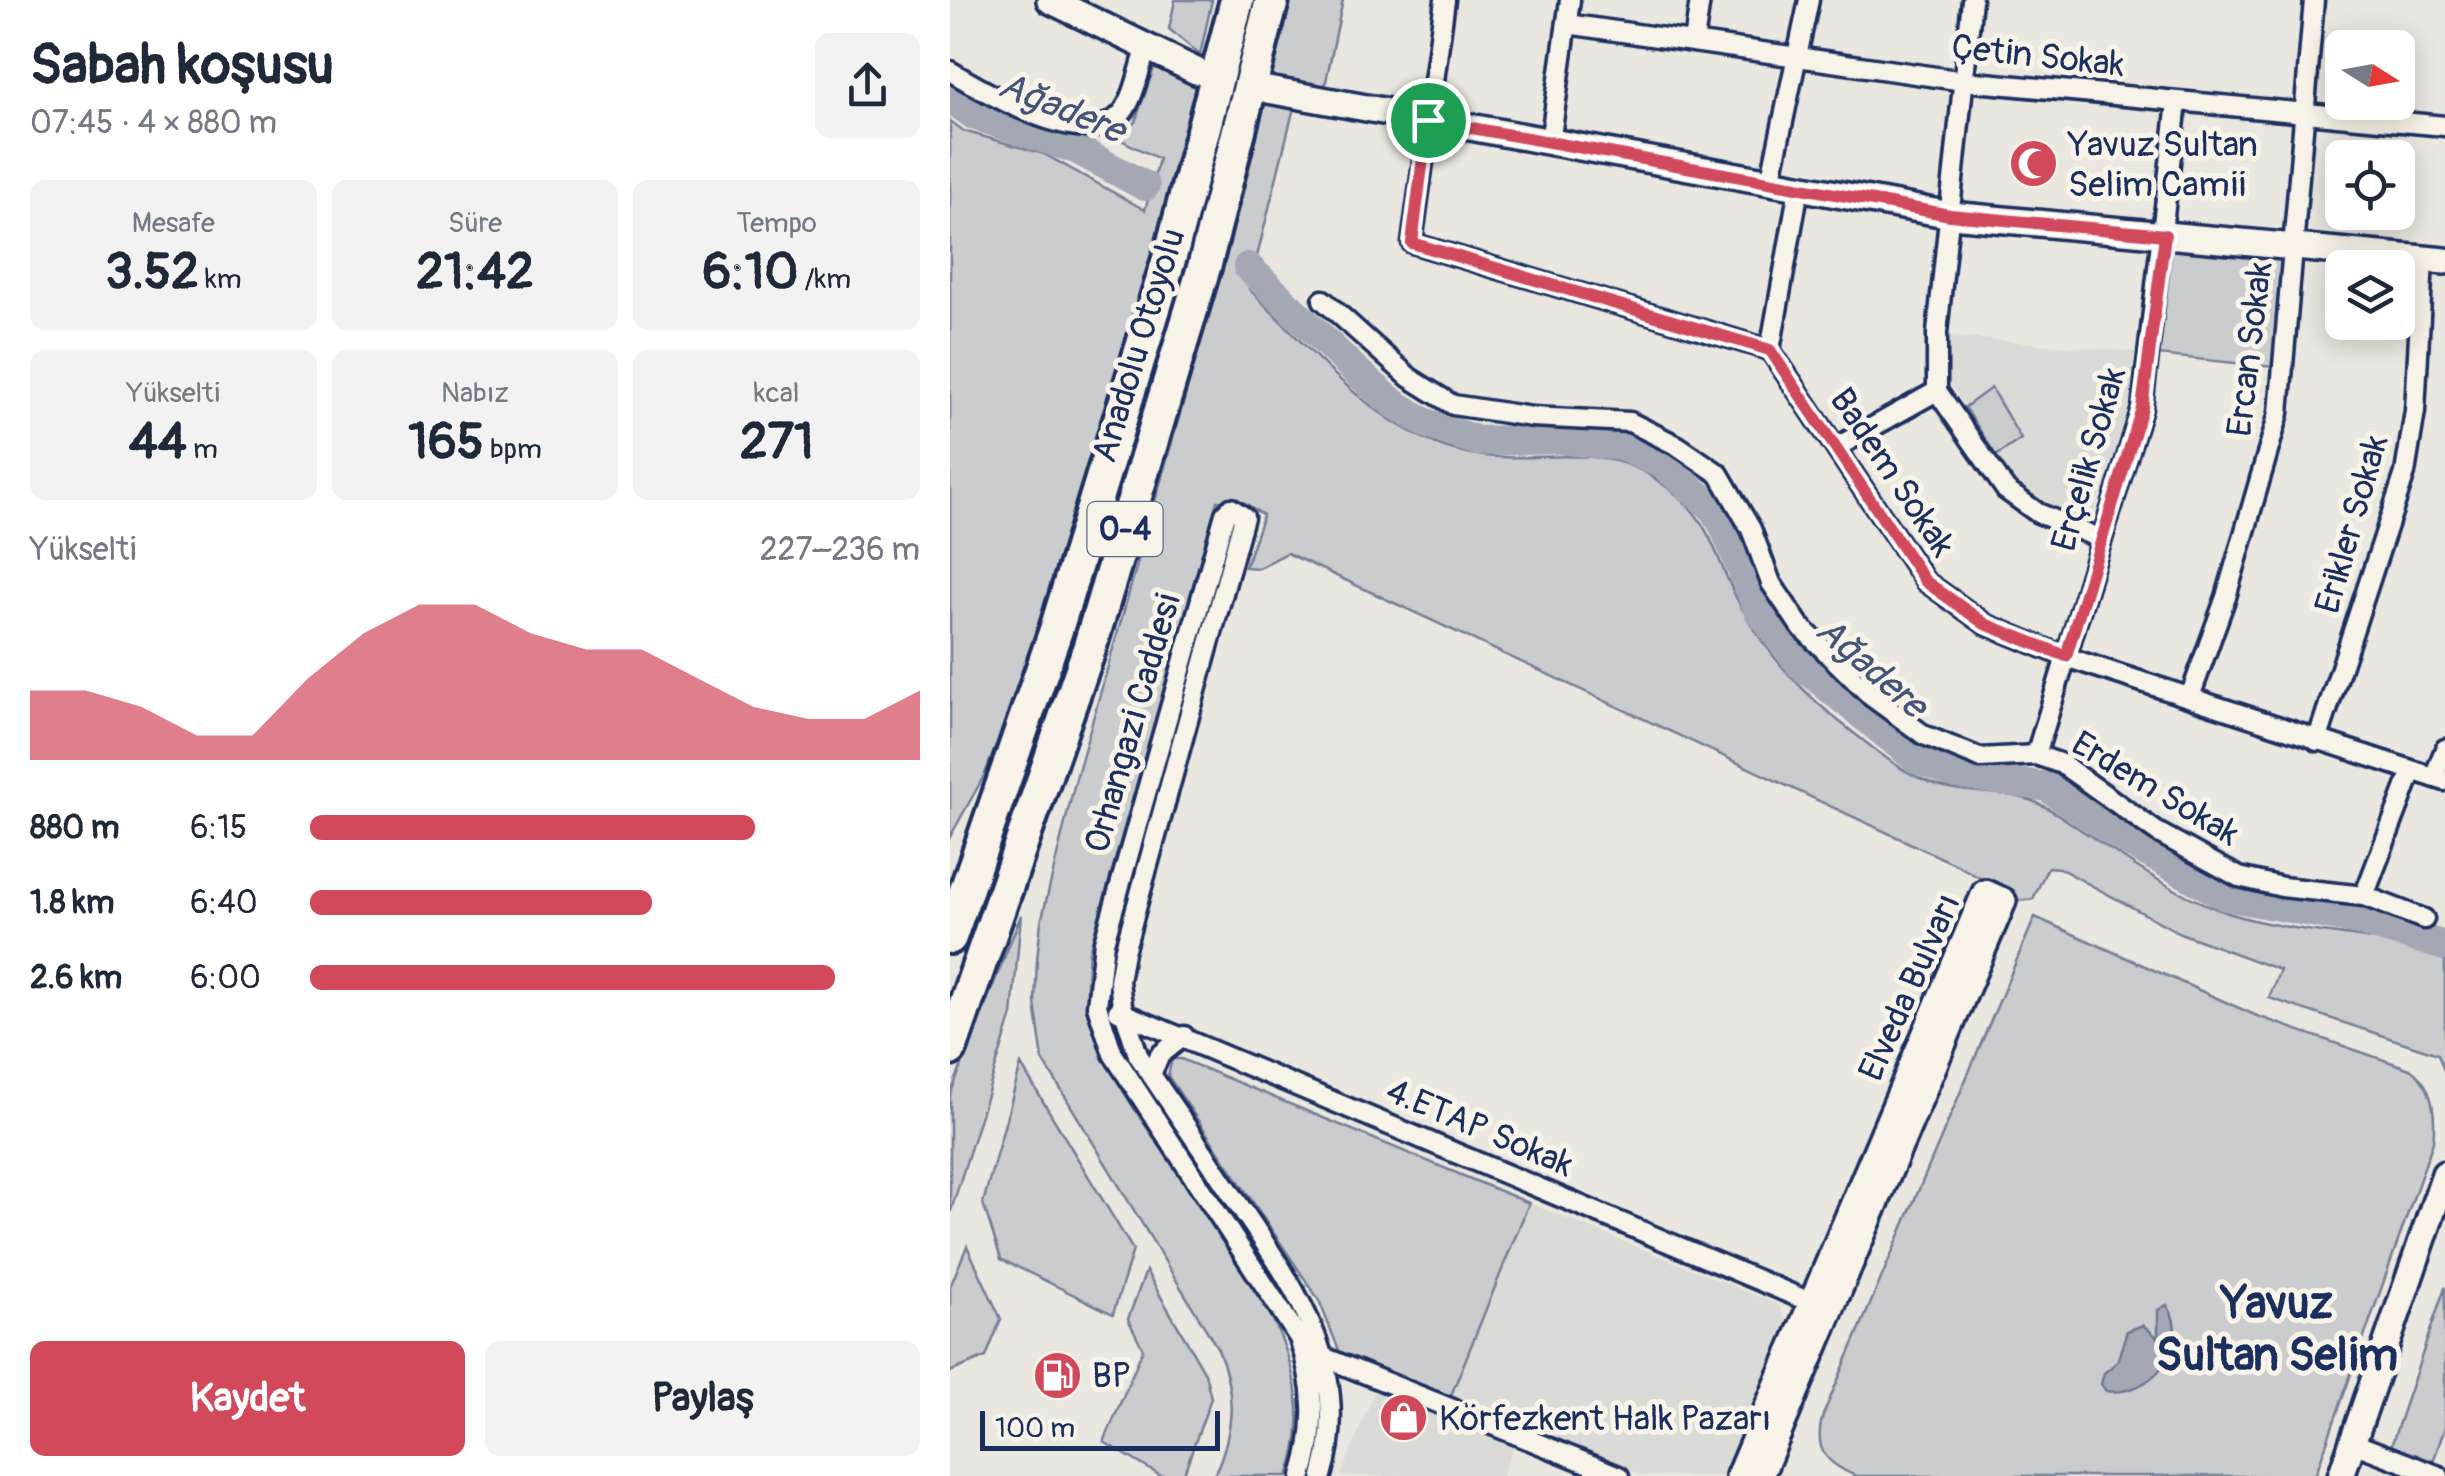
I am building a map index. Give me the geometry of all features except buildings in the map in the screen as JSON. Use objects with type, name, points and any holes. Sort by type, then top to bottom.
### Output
[{"type":"highway","name":"Anadolu Otoyolu","points":[[950,937],[1068,593],[1173,246],[1237,0]]},
{"type":"highway","name":"Anadolu Otoyolu","points":[[950,1049],[1088,648],[1205,264],[1272,0]]},
{"type":"street","points":[[1444,0],[1412,243],[1770,350],[1799,188]]},
{"type":"street","points":[[1550,143],[1570,0]]},
{"type":"street","points":[[1694,42],[1700,0]]},
{"type":"street","points":[[1770,182],[1809,0]]},
{"type":"street","points":[[1972,0],[1935,355],[1937,391],[2006,490],[2038,513],[2099,538]]},
{"type":"street","name":"Ercan Sokak","points":[[2191,694],[2244,542],[2280,413],[2314,0]]},
{"type":"street","points":[[1056,1],[1196,71]]},
{"type":"street","name":"Çetin Sokak","points":[[1567,24],[1964,81],[2445,126]]},
{"type":"street","points":[[950,71],[1000,100],[1078,128],[1101,126],[1122,113],[1147,47]]},
{"type":"street","points":[[1268,90],[1950,215],[2434,260]]},
{"type":"street","name":"Erçelik Sokak","points":[[2036,755],[2099,538],[2142,408],[2165,235],[2177,102]]},
{"type":"street","name":"Erikler Sokak","points":[[2317,741],[2406,473],[2434,260]]},
{"type":"street","name":"Erdem Sokak","points":[[1323,300],[1410,378],[1452,405],[1532,417],[1630,422],[1678,446],[1719,474],[1751,530],[1772,582],[1800,626],[1872,697],[1924,735],[1980,758],[2036,755],[2076,772],[2140,821],[2240,876],[2282,887],[2364,896],[2424,919]]},
{"type":"street","name":"Badem Sokak","points":[[1770,350],[1925,581],[1985,624],[2066,656],[2191,694],[2317,741],[2440,780]]},
{"type":"street","points":[[1837,447],[1937,391]]},
{"type":"street","name":"Orhangazi Caddesi","points":[[1124,1010],[1120,981],[1124,957],[1244,518],[1231,508],[1225,514],[1104,942],[1098,972],[1098,1011],[1113,1054],[1298,1338],[1313,1392],[1308,1456],[1302,1476]]},
{"type":"street","points":[[2440,780],[2445,748]]},
{"type":"street","points":[[2364,896],[2412,771]]},
{"type":"street","name":"Elveda Bulvarı","points":[[1739,1476],[1821,1307],[2003,901],[1985,893],[1821,1307],[1760,1476]]},
{"type":"street","points":[[1098,1011],[1124,1010],[1129,1035],[1151,1074],[1291,1281],[1326,1358],[1332,1423],[1322,1476]]},
{"type":"street","name":"4.ETAP Sokak","points":[[1124,1010],[1821,1307]]},
{"type":"street","points":[[1151,1074],[1160,1054],[1184,1036]]},
{"type":"street","points":[[2355,1476],[2359,1445],[2445,1174]]},
{"type":"street","points":[[2341,1476],[2359,1445],[2445,1223]]},
{"type":"street","points":[[1326,1358],[1620,1476]]},
{"type":"street","points":[[2359,1445],[2439,1476]]},
{"type":"shaded area","points":[[1175,0],[1212,0],[1200,55],[1169,29]]},
{"type":"shaded area","points":[[1290,0],[1343,0],[1325,86],[1300,83],[1249,289],[1327,368],[1384,415],[1449,448],[1484,456],[1613,460],[1654,478],[1700,520],[1740,605],[1790,676],[1884,757],[1915,776],[1950,788],[2023,798],[2042,805],[2150,875],[2217,909],[2274,924],[2389,942],[2445,959],[2445,1073],[2438,1054],[2269,998],[2280,970],[2180,933],[2059,868],[2048,867],[2033,899],[2020,901],[1957,865],[1287,553],[1258,568],[1245,567],[1263,515],[1245,503],[1217,501],[1089,952],[1087,990],[1093,1028],[1117,1081],[1230,1246],[1265,1303],[1289,1360],[1298,1418],[1288,1476],[1214,1476],[1226,1444],[1231,1413],[1224,1366],[1218,1349],[1043,1060],[1035,1003],[1037,959],[1041,922],[1075,782],[1243,193]]},
{"type":"shaded area","points":[[1155,65],[1195,87],[1176,177],[1021,680],[985,774],[950,837],[950,121],[964,131],[1044,154],[1145,210],[1159,159],[1117,138],[1135,122]]},
{"type":"shaded area","points":[[2170,247],[2284,257],[2273,367],[2157,355]]},
{"type":"shaded area","points":[[1944,336],[2137,352],[2127,417],[2090,522],[2031,498],[2009,479],[1944,373]]},
{"type":"shaded area","points":[[1991,388],[2021,439],[1996,456],[1965,407]]},
{"type":"shaded area","points":[[1021,915],[1012,1015],[950,1214],[950,1095]]},
{"type":"shaded area","points":[[2035,917],[2257,1016],[2410,1069],[2429,1092],[2433,1142],[2315,1476],[1856,1476],[1836,1466],[1824,1453],[1820,1437],[1823,1415]]},
{"type":"shaded area","points":[[1172,1059],[1181,1059],[1529,1203],[1450,1398],[1342,1358],[1319,1300],[1168,1076]]},
{"type":"shaded area","points":[[1021,1065],[1133,1250],[1113,1314],[1001,1259],[983,1203]]},
{"type":"shaded area","points":[[1529,1203],[1779,1305],[1788,1328],[1725,1476],[1643,1476],[1450,1398]]},
{"type":"shaded area","points":[[967,1246],[1001,1319],[986,1357],[950,1372],[950,1287]]},
{"type":"shaded area","points":[[1146,1271],[1205,1373],[1211,1398],[1183,1476],[1161,1476],[1104,1442],[1143,1349],[1128,1319]]},
{"type":"shaded area","points":[[2445,1287],[2445,1427],[2433,1462],[2391,1446]]},
{"type":"shaded area","points":[[2167,1305],[2174,1320],[2175,1336],[2163,1366],[2138,1386],[2106,1391],[2101,1384],[2104,1373],[2117,1362],[2127,1331],[2143,1325],[2158,1338],[2158,1310]]},
{"type":"shaded area","name":"Körfezkent Halk Pazarı","points":[[1375,1390],[1514,1446],[1502,1476],[1341,1476]]},
{"type":"waterway","name":"Ağadere","points":[[950,98],[974,115],[1076,149],[1145,186]]},
{"type":"waterway","name":"Ağadere","points":[[1248,267],[1358,373],[1393,403],[1426,423],[1478,441],[1558,439],[1621,446],[1664,465],[1712,507],[1724,526],[1758,609],[1800,664],[1918,760],[1957,774],[2047,787],[2129,842],[2225,896],[2360,921],[2445,946]]},
{"type":"place","name":"Yavuz Sultan Selim Camii","points":[[2033,164]]},
{"type":"place","name":"BP","points":[[1057,1375]]},
{"type":"place","name":"Körfezkent Halk Pazarı","points":[[1404,1418]]},
{"type":"district","name":"Yavuz Sultan Selim","points":[[2277,1328]]},
{"type":"route","points":[[1428,120],[1950,215],[2165,235],[2142,408],[2099,538],[2066,656],[1985,624],[1925,581],[1770,350],[1412,243],[1428,120]]}]
